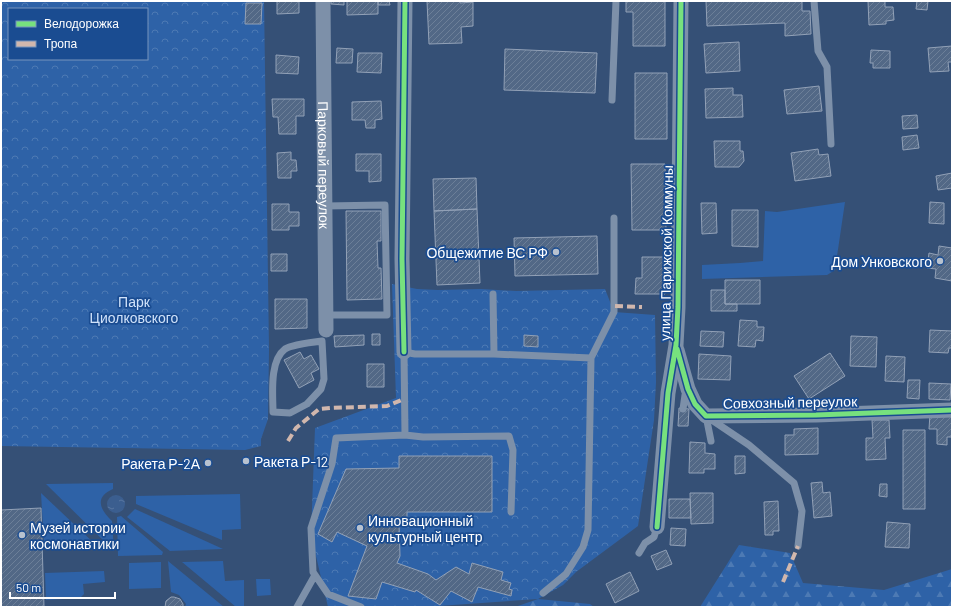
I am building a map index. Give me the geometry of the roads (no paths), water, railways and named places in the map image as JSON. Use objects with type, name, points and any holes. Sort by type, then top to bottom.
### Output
[{"type":"street","name":"Парковый переулок","points":[[323,1],[325,328]]},
{"type":"street","points":[[404,1],[402,259],[404,352]]},
{"type":"street","name":"улица Парижской Коммуны","points":[[657,528],[668,393],[676,345],[678,307],[681,1]]},
{"type":"street","name":"Совхозный переулок","points":[[676,345],[688,389],[695,404],[706,416],[816,415],[952,410]]},
{"type":"lane","points":[[612,100],[616,1]]},
{"type":"lane","points":[[814,1],[818,51],[827,66],[831,144]]},
{"type":"lane","points":[[325,206],[386,205],[387,315],[325,328],[286,348],[280,355],[274,368],[273,412],[290,413],[307,404],[321,389],[324,379],[325,328]]},
{"type":"lane","points":[[543,593],[566,574],[583,547],[588,530],[591,358],[614,312],[614,218]]},
{"type":"lane","points":[[493,294],[494,354]]},
{"type":"lane","points":[[405,435],[404,352],[415,354],[494,354],[591,358]]},
{"type":"lane","points":[[683,409],[685,395],[688,389]]},
{"type":"lane","points":[[706,416],[711,441]]},
{"type":"lane","points":[[706,416],[749,445],[794,483],[802,510],[798,546]]},
{"type":"lane","points":[[361,607],[328,594],[313,572],[311,528],[332,464],[336,438],[405,435],[423,437],[509,436],[512,450],[511,512]]},
{"type":"lane","points":[[639,553],[645,543],[654,537],[657,528]]},
{"type":"lane","points":[[297,607],[315,575]]},
{"type":"water","points":[[116,495],[122,498],[125,504],[122,510],[116,513],[110,510],[107,504],[110,498]]},
{"type":"place","name":"Общежитие ВС РФ","points":[[556,252]]},
{"type":"place","name":"Дом Унковского","points":[[940,261]]},
{"type":"place","name":"Ракета Р-12","points":[[246,461]]},
{"type":"place","name":"Ракета Р-2А","points":[[208,463]]},
{"type":"place","name":"Инновационный культурный центр","points":[[360,528]]},
{"type":"place","name":"Музей истории космонавтики","points":[[22,535]]},
{"type":"park label","name":"Парк Циолковского","points":[[134,310]]}]
